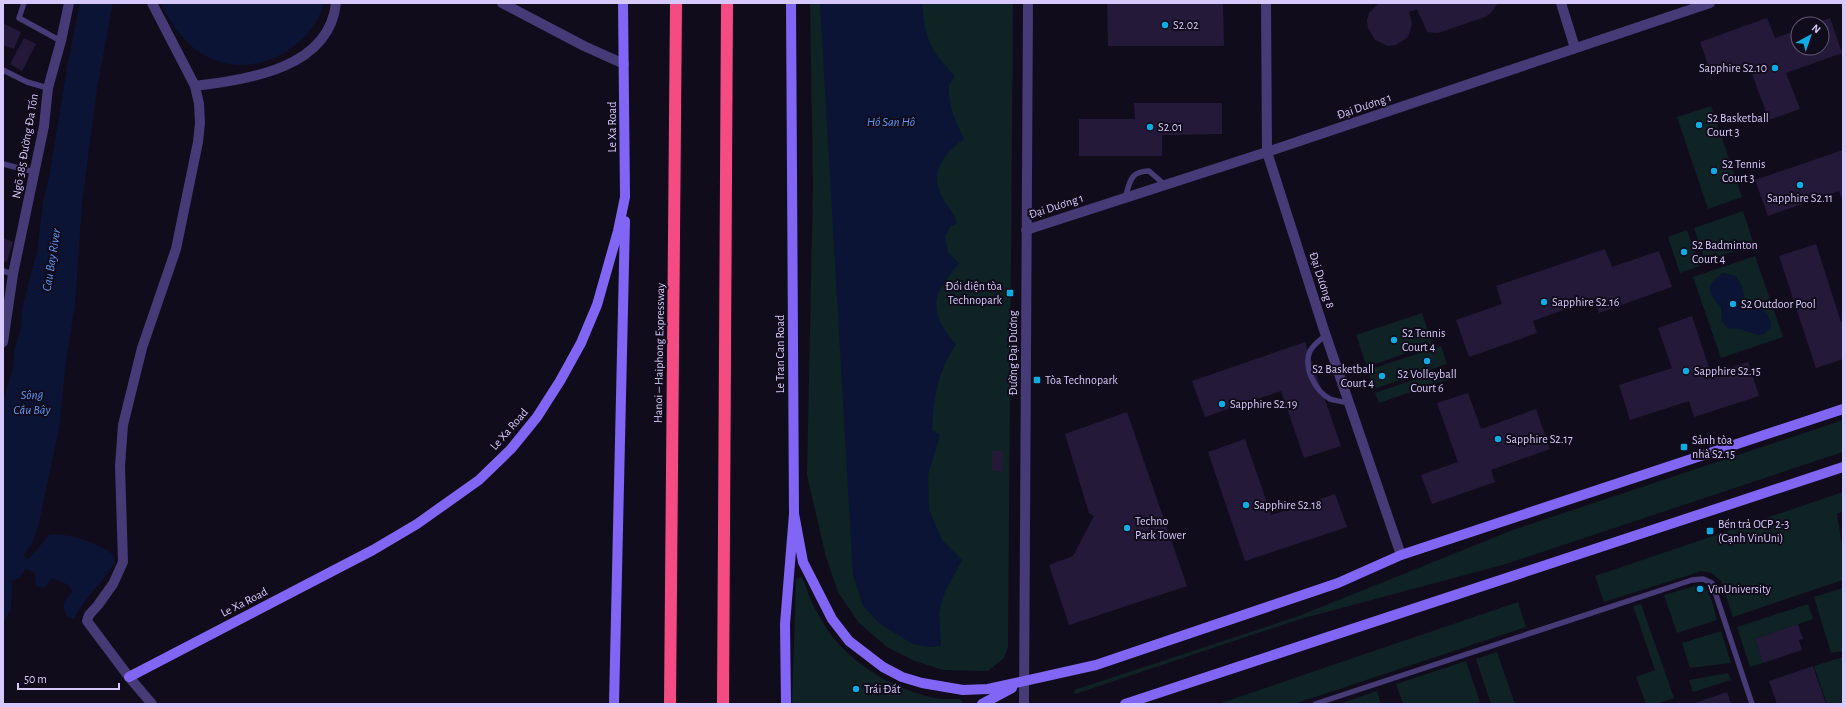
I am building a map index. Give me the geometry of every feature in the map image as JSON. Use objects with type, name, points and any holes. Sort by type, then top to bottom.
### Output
[{"type":"highway","name":"Hanoi – Haiphong Expressway","points":[[670,704],[676,3]]},
{"type":"highway","points":[[723,704],[727,3]]},
{"type":"main road","name":"Le Xa Road","points":[[129,677],[373,550],[417,524],[474,483],[511,449],[538,417],[581,343],[597,305],[607,272],[625,197],[623,3]]},
{"type":"main road","name":"Le Tran Can Road","points":[[786,704],[785,624],[794,514],[791,3]]},
{"type":"main road","points":[[614,704],[625,197]]},
{"type":"main road","points":[[794,514],[803,562],[832,619],[849,641],[864,654],[883,667],[902,677],[922,683],[963,690],[988,690],[1096,665],[1332,584],[1401,555],[1843,409]]},
{"type":"main road","points":[[1125,704],[1843,467]]},
{"type":"main road","points":[[982,704],[1024,682]]},
{"type":"street","name":"Ngõ 385 Đường Đa Tốn","points":[[3,342],[13,274],[36,172],[44,126],[48,88],[61,41],[69,3]]},
{"type":"street","points":[[152,3],[195,86],[199,104],[200,123],[198,142],[176,249],[142,348],[123,425],[120,466],[122,562],[113,584],[89,615],[87,621],[129,677],[152,704]]},
{"type":"street","points":[[195,86],[243,78],[284,67],[295,62],[314,47],[328,30],[335,14],[336,3]]},
{"type":"street","points":[[502,3],[584,46],[624,64]]},
{"type":"street","name":"Đường Đại Dương","points":[[1024,704],[1028,3]]},
{"type":"street","name":"Đại Dương 8","points":[[1266,3],[1267,152],[1348,403],[1401,555]]},
{"type":"street","points":[[1561,3],[1575,48]]},
{"type":"street","name":"Đại Dương 1","points":[[1026,230],[1267,152],[1575,48],[1693,6],[1710,3]]},
{"type":"lane","points":[[24,3],[19,18],[61,41]]},
{"type":"lane","points":[[3,70],[27,82],[48,88]]},
{"type":"lane","points":[[3,164],[36,172]]},
{"type":"lane","points":[[1125,198],[1130,182],[1134,175],[1140,171],[1149,171],[1165,185]]},
{"type":"lane","points":[[3,271],[13,274]]},
{"type":"lane","points":[[1326,335],[1314,345],[1310,351],[1308,361],[1310,372],[1319,389],[1330,398],[1348,403]]},
{"type":"lane","points":[[1316,704],[1692,580],[1704,579],[1712,584],[1752,704]]},
{"type":"green space","points":[[810,3],[1013,3],[1008,647],[1004,658],[988,671],[943,670],[915,661],[887,647],[859,623],[838,592],[826,557],[807,475],[813,185]]},
{"type":"green space","name":"S2 Tennis Court 3","points":[[1711,106],[1742,197],[1708,209],[1677,117]]},
{"type":"green space","points":[[1743,211],[1754,245],[1705,261],[1694,228]]},
{"type":"green space","name":"S2 Badminton Court 4","points":[[1687,230],[1700,266],[1680,273],[1668,237]]},
{"type":"green space","points":[[1755,256],[1783,337],[1721,358],[1693,277]]},
{"type":"green space","name":"S2 Tennis Court 4","points":[[1422,313],[1432,344],[1367,367],[1356,335]]},
{"type":"green space","points":[[1441,346],[1447,364],[1374,389],[1368,370]]},
{"type":"green space","points":[[1442,370],[1446,380],[1379,403],[1375,393]]},
{"type":"green space","points":[[1843,420],[1843,452],[1506,564],[1297,620],[1075,694],[1074,690],[1296,617],[1513,530]]},
{"type":"green space","points":[[1843,492],[1843,511],[1837,514],[1843,552],[1843,580],[1733,617],[1721,581],[1711,573],[1702,571],[1604,602],[1595,576]]},
{"type":"green space","points":[[801,577],[805,583],[812,604],[825,626],[835,640],[861,664],[891,683],[908,690],[941,699],[960,699],[964,704],[792,704],[796,579]]},
{"type":"green space","points":[[1698,585],[1703,587],[1709,594],[1717,620],[1677,633],[1664,595]]},
{"type":"green space","points":[[1843,588],[1843,651],[1831,653],[1814,597]]},
{"type":"green space","points":[[1518,602],[1526,627],[1294,704],[1218,704]]},
{"type":"green space","points":[[1641,604],[1674,698],[1656,704],[1646,704],[1636,677],[1655,670],[1633,606]]},
{"type":"green space","points":[[1808,604],[1813,619],[1755,639],[1763,663],[1750,667],[1737,627]]},
{"type":"green space","points":[[1721,631],[1731,663],[1690,668],[1682,643]]},
{"type":"green space","points":[[1497,652],[1515,704],[1491,704],[1476,659]]},
{"type":"green space","points":[[1843,657],[1843,704],[1827,704],[1814,666]]},
{"type":"green space","points":[[1466,661],[1480,702],[1476,704],[1403,704],[1396,684]]},
{"type":"green space","points":[[1728,673],[1731,680],[1693,692],[1689,680]]},
{"type":"green space","points":[[1377,691],[1381,704],[1339,704]]},
{"type":"water","name":"Sông Cầu Bây","points":[[80,3],[113,3],[97,89],[82,204],[75,304],[65,370],[59,429],[38,527],[33,542],[24,555],[26,559],[29,559],[49,535],[66,535],[82,539],[113,554],[115,562],[83,604],[74,619],[67,616],[64,609],[64,603],[72,592],[69,585],[52,578],[45,588],[36,586],[35,573],[26,569],[19,578],[12,581],[11,609],[3,623],[3,401],[13,368],[15,347],[21,329],[22,307],[37,252],[43,202],[49,178],[68,62]]},
{"type":"water","points":[[161,3],[324,3],[317,20],[306,35],[293,47],[260,63],[242,65],[223,63],[206,56],[191,46],[179,33]]},
{"type":"water","name":"Hồ San Hô","points":[[820,3],[922,3],[925,26],[930,43],[940,59],[955,76],[949,86],[950,101],[953,114],[964,139],[944,158],[940,165],[937,180],[943,199],[957,223],[951,226],[945,236],[948,253],[959,263],[941,288],[936,303],[942,325],[956,344],[944,366],[936,391],[932,430],[940,435],[928,475],[929,510],[942,540],[962,560],[945,592],[939,612],[941,646],[928,647],[913,644],[880,624],[863,606],[853,575]]},
{"type":"water","name":"S2 Outdoor Pool","points":[[1723,273],[1736,276],[1743,289],[1745,301],[1751,307],[1760,308],[1767,313],[1771,322],[1770,328],[1764,334],[1758,335],[1740,329],[1728,328],[1722,322],[1721,307],[1716,302],[1710,289],[1713,281]]},
{"type":"building","name":"S2.02","points":[[1107,3],[1223,3],[1224,46],[1108,46]]},
{"type":"building","points":[[1379,3],[1498,3],[1491,13],[1485,17],[1438,33],[1427,32],[1417,9],[1409,12],[1412,24],[1408,37],[1396,45],[1388,46],[1375,40],[1368,28],[1367,20],[1369,13]]},
{"type":"building","name":"Sapphire S2.10","points":[[1767,18],[1775,38],[1790,33],[1790,56],[1830,56],[1830,18],[1842,53],[1786,73],[1800,109],[1769,120],[1748,63],[1712,76],[1700,42]]},
{"type":"building","points":[[4,24],[21,32],[14,49],[3,45]]},
{"type":"building","points":[[24,38],[36,44],[22,71],[10,64]]},
{"type":"building","name":"S2.01","points":[[1134,103],[1222,103],[1222,134],[1162,135],[1162,156],[1079,156],[1079,119],[1135,119]]},
{"type":"building","name":"Sapphire S2.11","points":[[1843,150],[1843,201],[1839,191],[1768,216],[1755,180]]},
{"type":"building","points":[[3,238],[13,242],[7,262],[3,261]]},
{"type":"building","points":[[1816,244],[1841,322],[1843,322],[1843,359],[1816,368],[1779,256]]},
{"type":"building","name":"Sapphire S2.16","points":[[1605,249],[1612,267],[1659,251],[1672,287],[1599,313],[1594,299],[1533,321],[1537,333],[1469,357],[1456,320],[1502,304],[1496,286]]},
{"type":"building","name":"Sapphire S2.15","points":[[1692,316],[1711,374],[1748,362],[1759,396],[1694,417],[1689,401],[1630,420],[1619,385],[1672,368],[1658,328]]},
{"type":"building","name":"Sapphire S2.19","points":[[1305,342],[1341,446],[1304,458],[1281,391],[1205,417],[1192,381]]},
{"type":"building","name":"Sapphire S2.17","points":[[1468,393],[1481,429],[1536,409],[1550,449],[1491,470],[1495,482],[1432,504],[1421,475],[1458,462],[1437,403]]},
{"type":"building","name":"Techno Park Tower","points":[[1127,412],[1187,586],[1069,625],[1049,565],[1073,556],[1094,516],[1089,513],[1065,434]]},
{"type":"building","name":"Sapphire S2.18","points":[[1245,439],[1271,515],[1335,494],[1347,527],[1245,561],[1208,452]]},
{"type":"building","points":[[992,451],[1003,451],[1003,471],[992,471]]},
{"type":"building","points":[[1798,624],[1803,639],[1799,640],[1802,650],[1763,663],[1755,639]]},
{"type":"building","points":[[1813,666],[1826,704],[1777,704],[1769,681]]},
{"type":"building","points":[[1727,692],[1731,704],[1692,704]]},
{"type":"place","name":"S2.02","points":[[1165,25]]},
{"type":"place","name":"Sapphire S2.10","points":[[1775,68]]},
{"type":"place","name":"S2 Basketball Court 3","points":[[1699,125]]},
{"type":"place","name":"S2.01","points":[[1150,127]]},
{"type":"place","name":"S2 Tennis Court 3","points":[[1714,171]]},
{"type":"place","name":"Sapphire S2.11","points":[[1800,185]]},
{"type":"place","name":"S2 Badminton Court 4","points":[[1684,252]]},
{"type":"place","name":"Đối diện tòa Technopark","points":[[1010,293]]},
{"type":"place","name":"Sapphire S2.16","points":[[1544,302]]},
{"type":"place","name":"S2 Outdoor Pool","points":[[1733,304]]},
{"type":"place","name":"S2 Tennis Court 4","points":[[1394,340]]},
{"type":"place","name":"S2 Volleyball Court 6","points":[[1427,361]]},
{"type":"place","name":"Sapphire S2.15","points":[[1686,371]]},
{"type":"place","name":"S2 Basketball Court 4","points":[[1382,376]]},
{"type":"place","name":"Tòa Technopark","points":[[1037,380]]},
{"type":"place","name":"Sapphire S2.19","points":[[1222,404]]},
{"type":"place","name":"Sapphire S2.17","points":[[1498,439]]},
{"type":"place","name":"Sảnh tòa nhà S2.15","points":[[1684,447]]},
{"type":"place","name":"Sapphire S2.18","points":[[1246,505]]},
{"type":"place","name":"Techno Park Tower","points":[[1127,528]]},
{"type":"place","name":"Bến trả OCP 2-3 (Cạnh VinUni)","points":[[1710,531]]},
{"type":"place","name":"VinUniversity","points":[[1700,589]]},
{"type":"place","name":"Trái Đất","points":[[856,689]]},
{"type":"water label","name":"Cau Bay River","points":[[52,260]]}]
